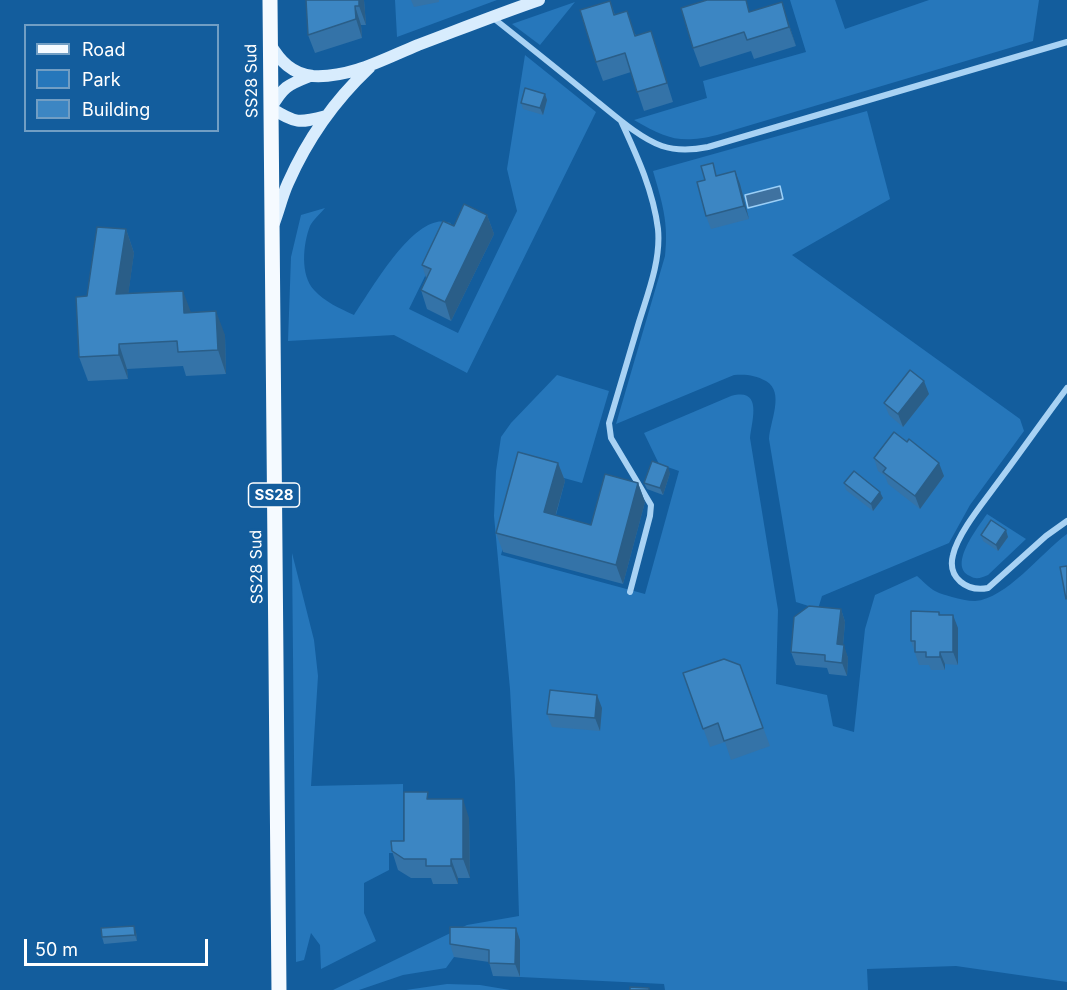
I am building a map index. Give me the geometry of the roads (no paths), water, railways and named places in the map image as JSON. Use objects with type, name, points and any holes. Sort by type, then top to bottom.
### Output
[{"type":"main road","name":"SS28 Sud","points":[[270,0],[279,990]]},
{"type":"main road","points":[[326,116],[304,122],[287,119],[271,108],[288,84],[310,76],[349,73],[372,66],[388,57],[539,0]]},
{"type":"main road","points":[[270,44],[279,59],[292,69],[310,76]]},
{"type":"main road","points":[[272,230],[287,185],[306,146],[351,85],[372,66]]},
{"type":"street","points":[[492,16],[621,121],[655,143],[678,149],[697,149],[1067,42]]},
{"type":"street","points":[[621,121],[644,171],[658,239],[650,285],[609,423],[611,438],[651,505],[630,592]]},
{"type":"street","points":[[1067,388],[974,515],[953,552],[951,561],[953,570],[957,578],[970,588],[979,590],[988,588],[1046,536],[1067,521]]}]
